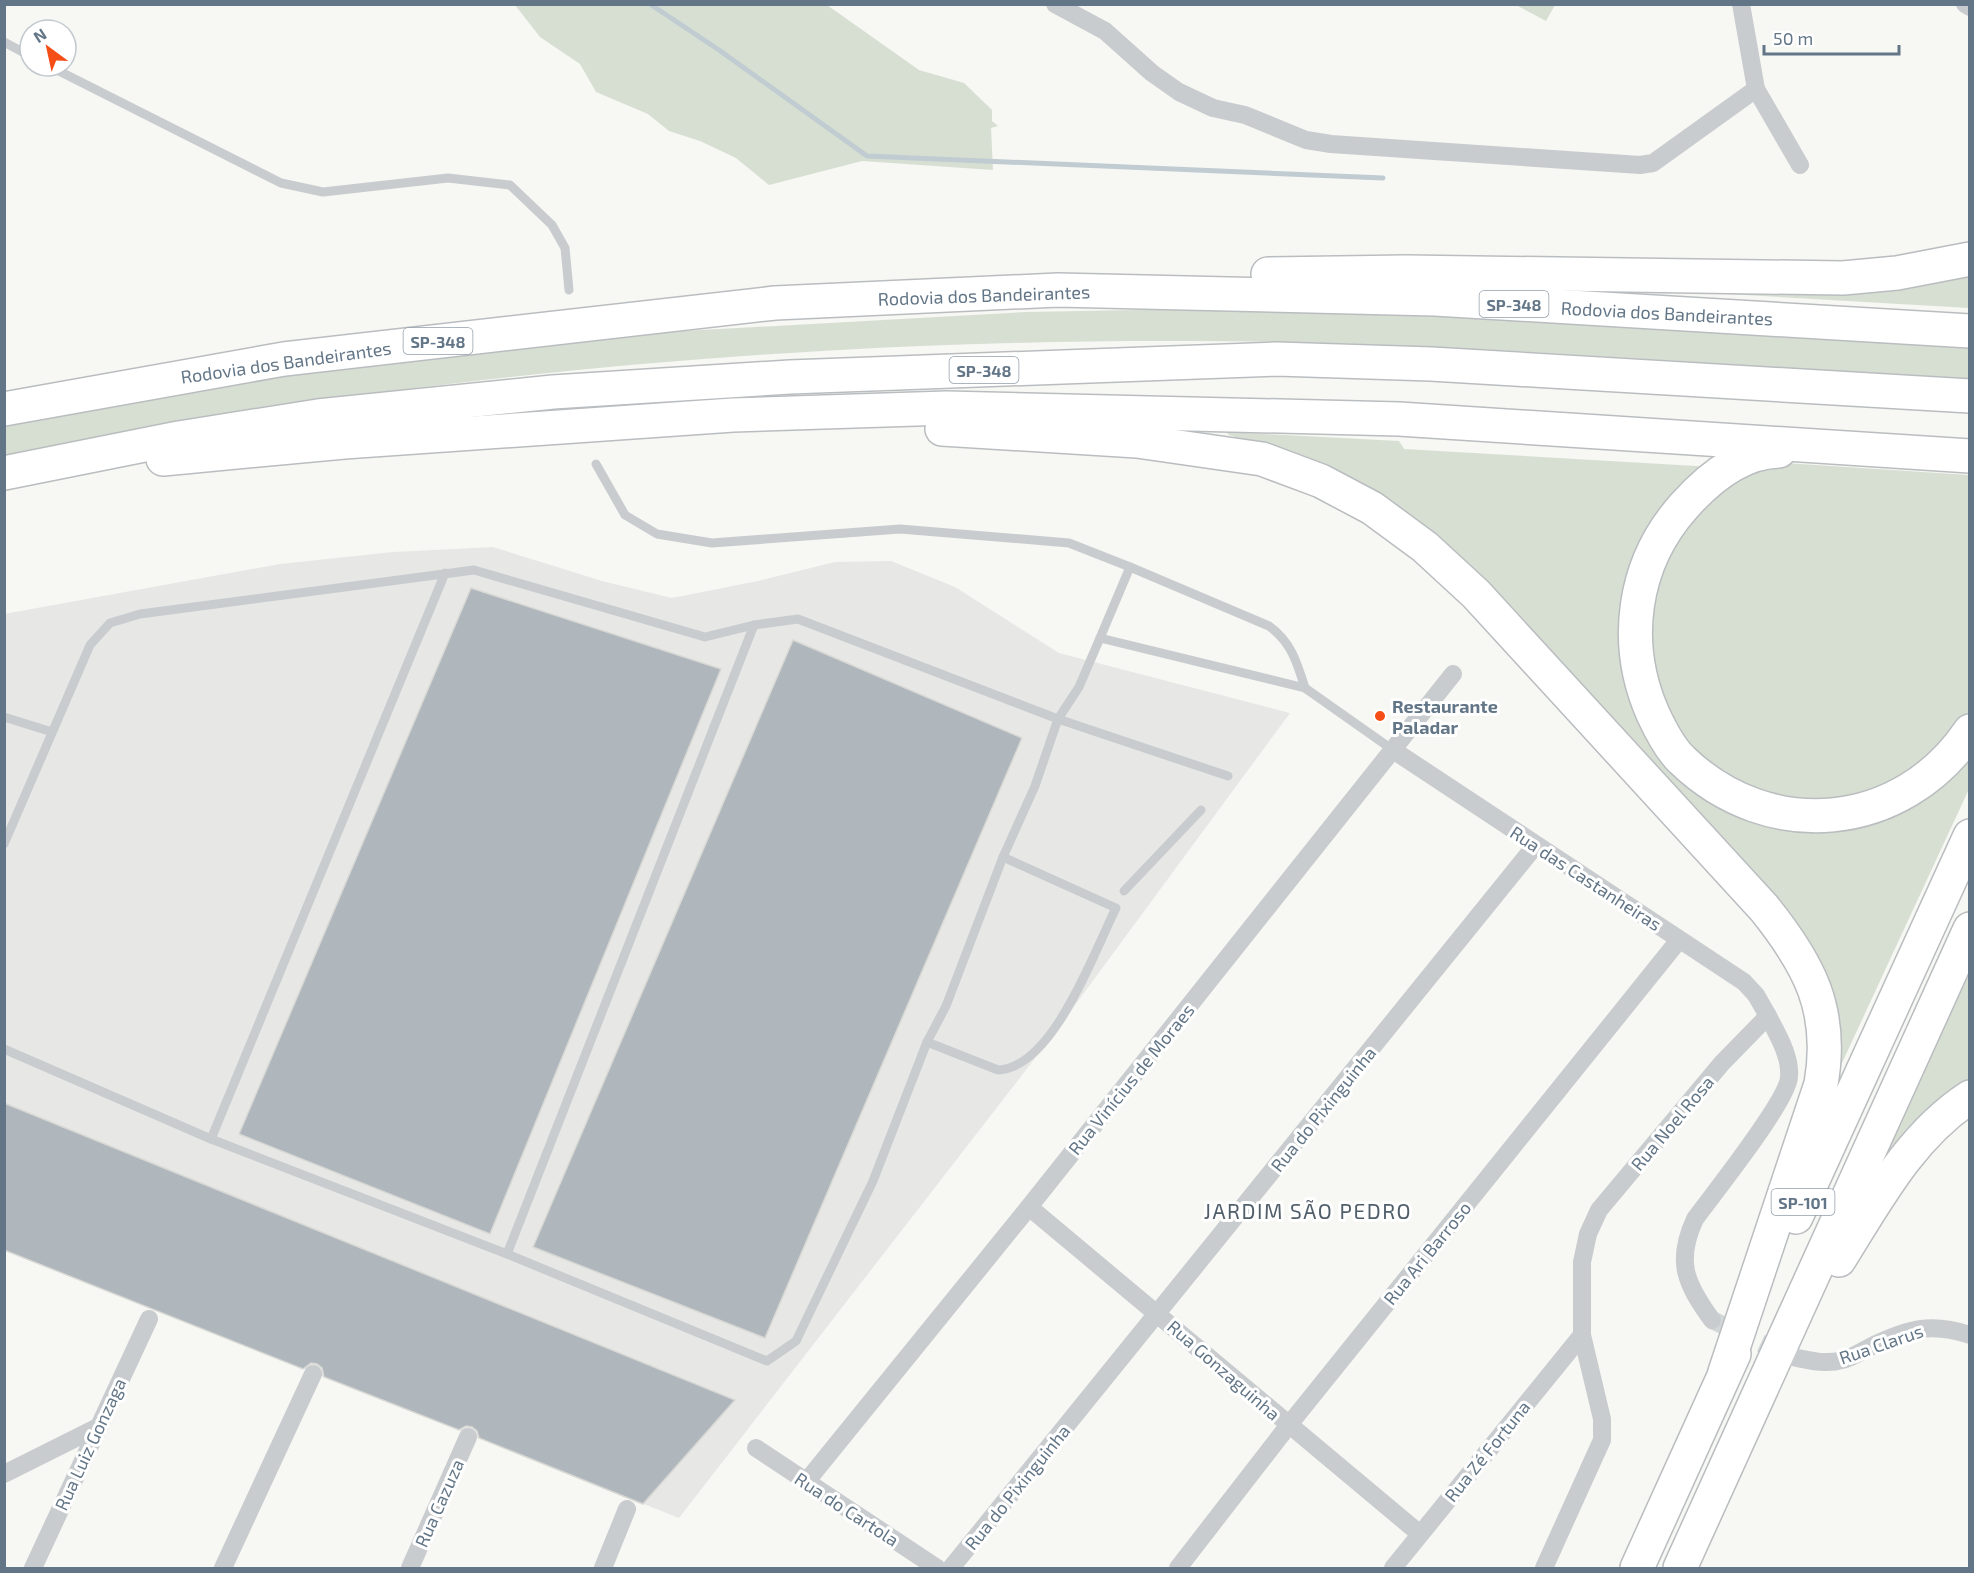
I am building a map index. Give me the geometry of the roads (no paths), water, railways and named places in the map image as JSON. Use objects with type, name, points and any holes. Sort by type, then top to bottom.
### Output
[{"type":"highway","points":[[1058,290],[1255,274],[1406,272],[1843,278],[1897,273],[1970,259]]},
{"type":"highway","name":"Rodovia dos Bandeirantes","points":[[4,409],[284,358],[751,305],[1058,290],[1435,299],[1970,331]]},
{"type":"highway","name":"SP-348","points":[[4,473],[178,438],[318,416],[553,392],[790,377],[1277,359],[1431,364],[1970,396]]},
{"type":"highway","points":[[56,463],[193,458],[344,442],[733,415],[947,408],[1398,419],[1970,456]]},
{"type":"highway","points":[[733,415],[1137,441],[1262,459],[1321,481],[1372,507],[1425,547],[1476,594],[1764,908],[1793,944],[1810,978],[1823,1017],[1826,1054],[1821,1084],[1725,1372]]},
{"type":"highway","points":[[1853,448],[1767,451],[1748,458],[1715,476],[1670,522],[1650,558],[1638,602],[1634,642],[1642,688],[1658,725],[1680,759],[1707,781],[1742,801],[1778,813],[1813,817],[1845,815],[1873,807],[1907,790],[1961,743],[1970,731]]},
{"type":"highway","name":"SP-101","points":[[1637,1569],[1970,836]]},
{"type":"highway","name":"SP-101","points":[[1680,1569],[1781,1364],[1970,929]]},
{"type":"highway","points":[[1781,1364],[1884,1188],[1919,1139],[1954,1107],[1970,1097]]},
{"type":"street","points":[[1055,4],[1105,31],[1152,73],[1179,92],[1213,108],[1245,115],[1306,140],[1331,144],[1640,165],[1653,163],[1756,89]]},
{"type":"street","points":[[1741,4],[1756,89],[1800,165]]},
{"type":"street","points":[[1965,4],[1970,7]]},
{"type":"street","name":"Rua Vinícius de Moraes","points":[[806,1482],[1029,1207],[1452,674]]},
{"type":"street","name":"Rua das Castanheiras","points":[[1393,750],[1744,982],[1756,995],[1768,1016]]},
{"type":"street","name":"Rua do Pixinguinha","points":[[951,1569],[1535,846]]},
{"type":"street","name":"Rua Ari Barroso","points":[[1178,1569],[1288,1426],[1679,940]]},
{"type":"street","points":[[1712,1320],[1695,1296],[1685,1273],[1685,1246],[1695,1219],[1780,1101],[1789,1078],[1788,1062],[1768,1016]]},
{"type":"street","name":"Rua Noel Rosa","points":[[1544,1569],[1602,1440],[1602,1419],[1582,1335],[1582,1262],[1588,1234],[1599,1210],[1722,1063],[1768,1016]]},
{"type":"street","name":"Rua Gonzaguinha","points":[[1029,1207],[1159,1313],[1288,1426],[1420,1534]]},
{"type":"street","name":"Rua Luiz Gonzaga","points":[[33,1569],[149,1319]]},
{"type":"street","name":"Rua Clarus","points":[[1781,1364],[1842,1360],[1889,1338],[1920,1327],[1948,1328],[1970,1335]]},
{"type":"street","name":"Rua Zé Fortuna","points":[[1393,1569],[1582,1335]]},
{"type":"street","points":[[223,1569],[313,1374]]},
{"type":"street","points":[[4,1474],[98,1426]]},
{"type":"street","name":"Rua Cazuza","points":[[411,1569],[468,1437]]},
{"type":"street","name":"Rua do Cartola","points":[[756,1448],[937,1569]]},
{"type":"street","points":[[603,1569],[627,1509]]},
{"type":"lane","points":[[4,42],[18,50]]},
{"type":"lane","points":[[73,78],[281,183],[323,192],[448,178],[510,185],[552,225],[565,248],[569,290]]},
{"type":"lane","points":[[596,464],[625,515],[657,534],[712,543],[900,529],[1069,543],[1269,626],[1284,637],[1296,658],[1305,688]]},
{"type":"lane","points":[[4,1049],[211,1139],[507,1254],[766,1361],[796,1341],[873,1181],[927,1041],[946,1006],[1003,857],[1035,786],[1058,719],[1078,687],[1130,567]]},
{"type":"lane","points":[[4,844],[90,645],[110,623],[140,614],[474,570],[705,637],[754,625],[798,619],[1058,719],[1228,776]]},
{"type":"lane","points":[[211,1139],[445,573]]},
{"type":"lane","points":[[507,1254],[754,625]]},
{"type":"lane","points":[[1100,638],[1305,688],[1393,750]]},
{"type":"lane","points":[[4,717],[52,732]]},
{"type":"lane","points":[[1124,891],[1201,810]]},
{"type":"lane","points":[[927,1041],[998,1070],[1010,1070],[1021,1064],[1062,1020],[1116,908],[1003,857]]},
{"type":"waterway","points":[[650,4],[719,50],[867,156],[1383,178]]},
{"type":"tunnel","points":[[1712,1320],[1784,1354]]},
{"type":"place","name":"Restaurante Paladar","points":[[1380,716]]},
{"type":"district","name":"JARDIM SÃO PEDRO","points":[[1308,1210]]}]
